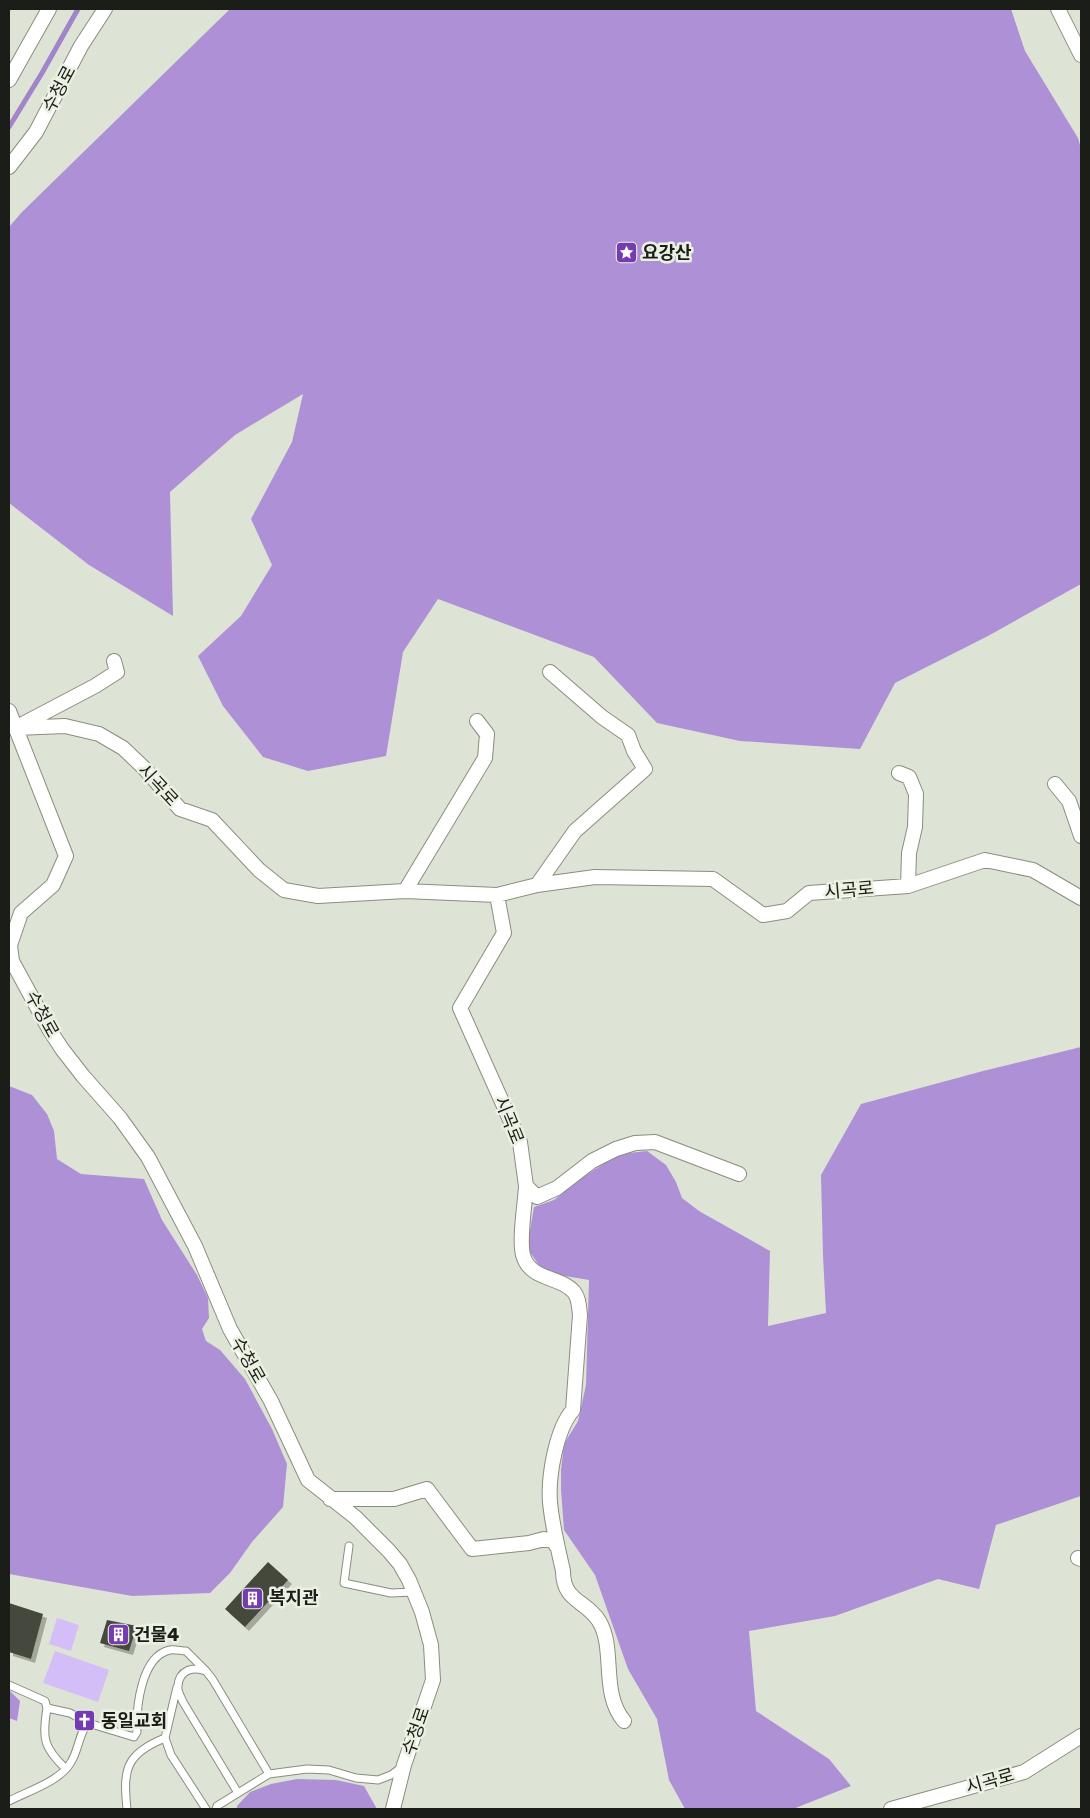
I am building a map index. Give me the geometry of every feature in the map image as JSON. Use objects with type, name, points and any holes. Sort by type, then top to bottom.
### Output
[{"type":"street","points":[[9,80],[49,9]]},
{"type":"street","name":"수청로","points":[[9,167],[36,132],[104,9]]},
{"type":"street","points":[[1058,9],[1081,55]]},
{"type":"street","points":[[16,728],[95,686],[117,672],[114,662]]},
{"type":"street","points":[[537,885],[575,831],[644,769],[628,735],[602,717],[550,672]]},
{"type":"street","name":"수청로","points":[[9,711],[66,856],[52,885],[9,927]]},
{"type":"street","points":[[405,892],[485,758],[487,734],[477,721]]},
{"type":"street","name":"시곡로","points":[[16,728],[65,726],[99,734],[123,748],[145,769],[180,809],[212,820],[259,870],[284,890],[318,896],[405,892],[497,895],[537,885],[595,877],[713,879],[763,915],[787,911],[809,893],[908,886],[985,860],[1032,870],[1081,896]]},
{"type":"street","points":[[899,772],[909,777],[916,794],[915,827],[909,852],[908,886]]},
{"type":"street","points":[[1054,784],[1069,801],[1081,836]]},
{"type":"street","name":"시곡로","points":[[497,895],[504,933],[460,1008],[520,1142],[526,1186]]},
{"type":"street","name":"수청로","points":[[22,913],[10,945],[12,961],[62,1049],[120,1118],[148,1157],[195,1246],[230,1329],[271,1401],[308,1480],[355,1517],[389,1551],[400,1564],[414,1592],[422,1612],[431,1645],[433,1680],[404,1765],[393,1809]]},
{"type":"street","points":[[526,1186],[537,1197],[557,1188],[592,1161],[616,1149],[635,1143],[656,1142],[739,1174]]},
{"type":"street","points":[[526,1186],[522,1243],[523,1256],[528,1265],[537,1274],[565,1285],[575,1293],[579,1301],[580,1315],[573,1410],[567,1416],[560,1431],[550,1488],[550,1502],[564,1571],[563,1582],[570,1596],[581,1603],[599,1620],[603,1631],[613,1700],[618,1714],[624,1721]]},
{"type":"street","points":[[330,1499],[394,1499],[427,1489],[472,1549],[529,1544],[544,1539],[553,1541],[558,1548]]},
{"type":"street","name":"시곡로","points":[[891,1809],[1024,1772],[1081,1736]]},
{"type":"lane","points":[[349,1546],[344,1583],[391,1593],[414,1592]]},
{"type":"lane","points":[[47,1708],[70,1713],[88,1724],[134,1737],[137,1732],[140,1690],[152,1661],[170,1650],[186,1651],[206,1671],[268,1774]]},
{"type":"lane","points":[[206,1671],[198,1668],[188,1669],[181,1675],[165,1738],[171,1754],[206,1809]]},
{"type":"lane","points":[[9,1685],[38,1696],[45,1701],[47,1708],[44,1738],[56,1759],[66,1769]]},
{"type":"lane","points":[[177,1687],[183,1702],[238,1793]]},
{"type":"lane","points":[[9,1800],[60,1776],[71,1763],[80,1743],[84,1727],[88,1724]]},
{"type":"lane","points":[[127,1809],[125,1786],[127,1768],[138,1753],[165,1738]]},
{"type":"lane","points":[[216,1809],[217,1806],[268,1774],[307,1769],[329,1770],[356,1778],[378,1780],[391,1775],[404,1765]]},
{"type":"shaded area","points":[[230,9],[1011,9],[1025,51],[1078,138],[1081,149],[1081,584],[988,636],[895,683],[860,749],[740,741],[657,723],[594,657],[438,599],[403,652],[386,756],[308,771],[263,757],[223,706],[198,656],[241,616],[272,565],[251,519],[292,442],[303,394],[235,435],[170,492],[173,616],[89,565],[9,503],[9,227],[22,212]]},
{"type":"shaded area","points":[[1081,1047],[1081,1496],[996,1525],[979,1589],[938,1579],[835,1616],[749,1631],[756,1711],[829,1759],[851,1786],[793,1809],[685,1809],[669,1780],[657,1719],[628,1669],[595,1575],[564,1530],[561,1470],[564,1444],[578,1421],[586,1385],[589,1280],[559,1275],[541,1268],[527,1248],[534,1207],[554,1200],[583,1177],[619,1154],[647,1151],[666,1165],[676,1182],[682,1198],[699,1211],[770,1251],[768,1326],[826,1313],[821,1175],[861,1104]]},
{"type":"shaded area","points":[[9,1086],[32,1095],[47,1114],[54,1131],[57,1159],[81,1174],[144,1179],[162,1220],[197,1275],[208,1298],[209,1318],[202,1329],[206,1341],[220,1350],[245,1379],[272,1429],[287,1464],[283,1507],[252,1542],[230,1573],[210,1593],[132,1596],[9,1574]]},
{"type":"shaded area","points":[[57,1618],[79,1625],[71,1651],[49,1644]]},
{"type":"shaded area","points":[[55,1651],[109,1670],[98,1702],[43,1683]]},
{"type":"shaded area","points":[[9,1690],[20,1701],[17,1721],[9,1718]]},
{"type":"shaded area","points":[[297,1779],[336,1780],[364,1786],[377,1809],[237,1809],[237,1806],[250,1792],[271,1784]]},
{"type":"building","name":"복지관","points":[[268,1562],[288,1580],[245,1627],[225,1609]]},
{"type":"building","points":[[9,1603],[43,1614],[31,1659],[9,1652]]},
{"type":"building","name":"건물4","points":[[107,1620],[137,1626],[129,1651],[100,1643]]},
{"type":"waterway","points":[[9,127],[78,9]]},
{"type":"place","name":"요강산","points":[[626,253]]},
{"type":"place","name":"복지관","points":[[253,1598]]},
{"type":"place","name":"건물4","points":[[118,1635]]},
{"type":"place","name":"동일교회","points":[[85,1721]]}]
